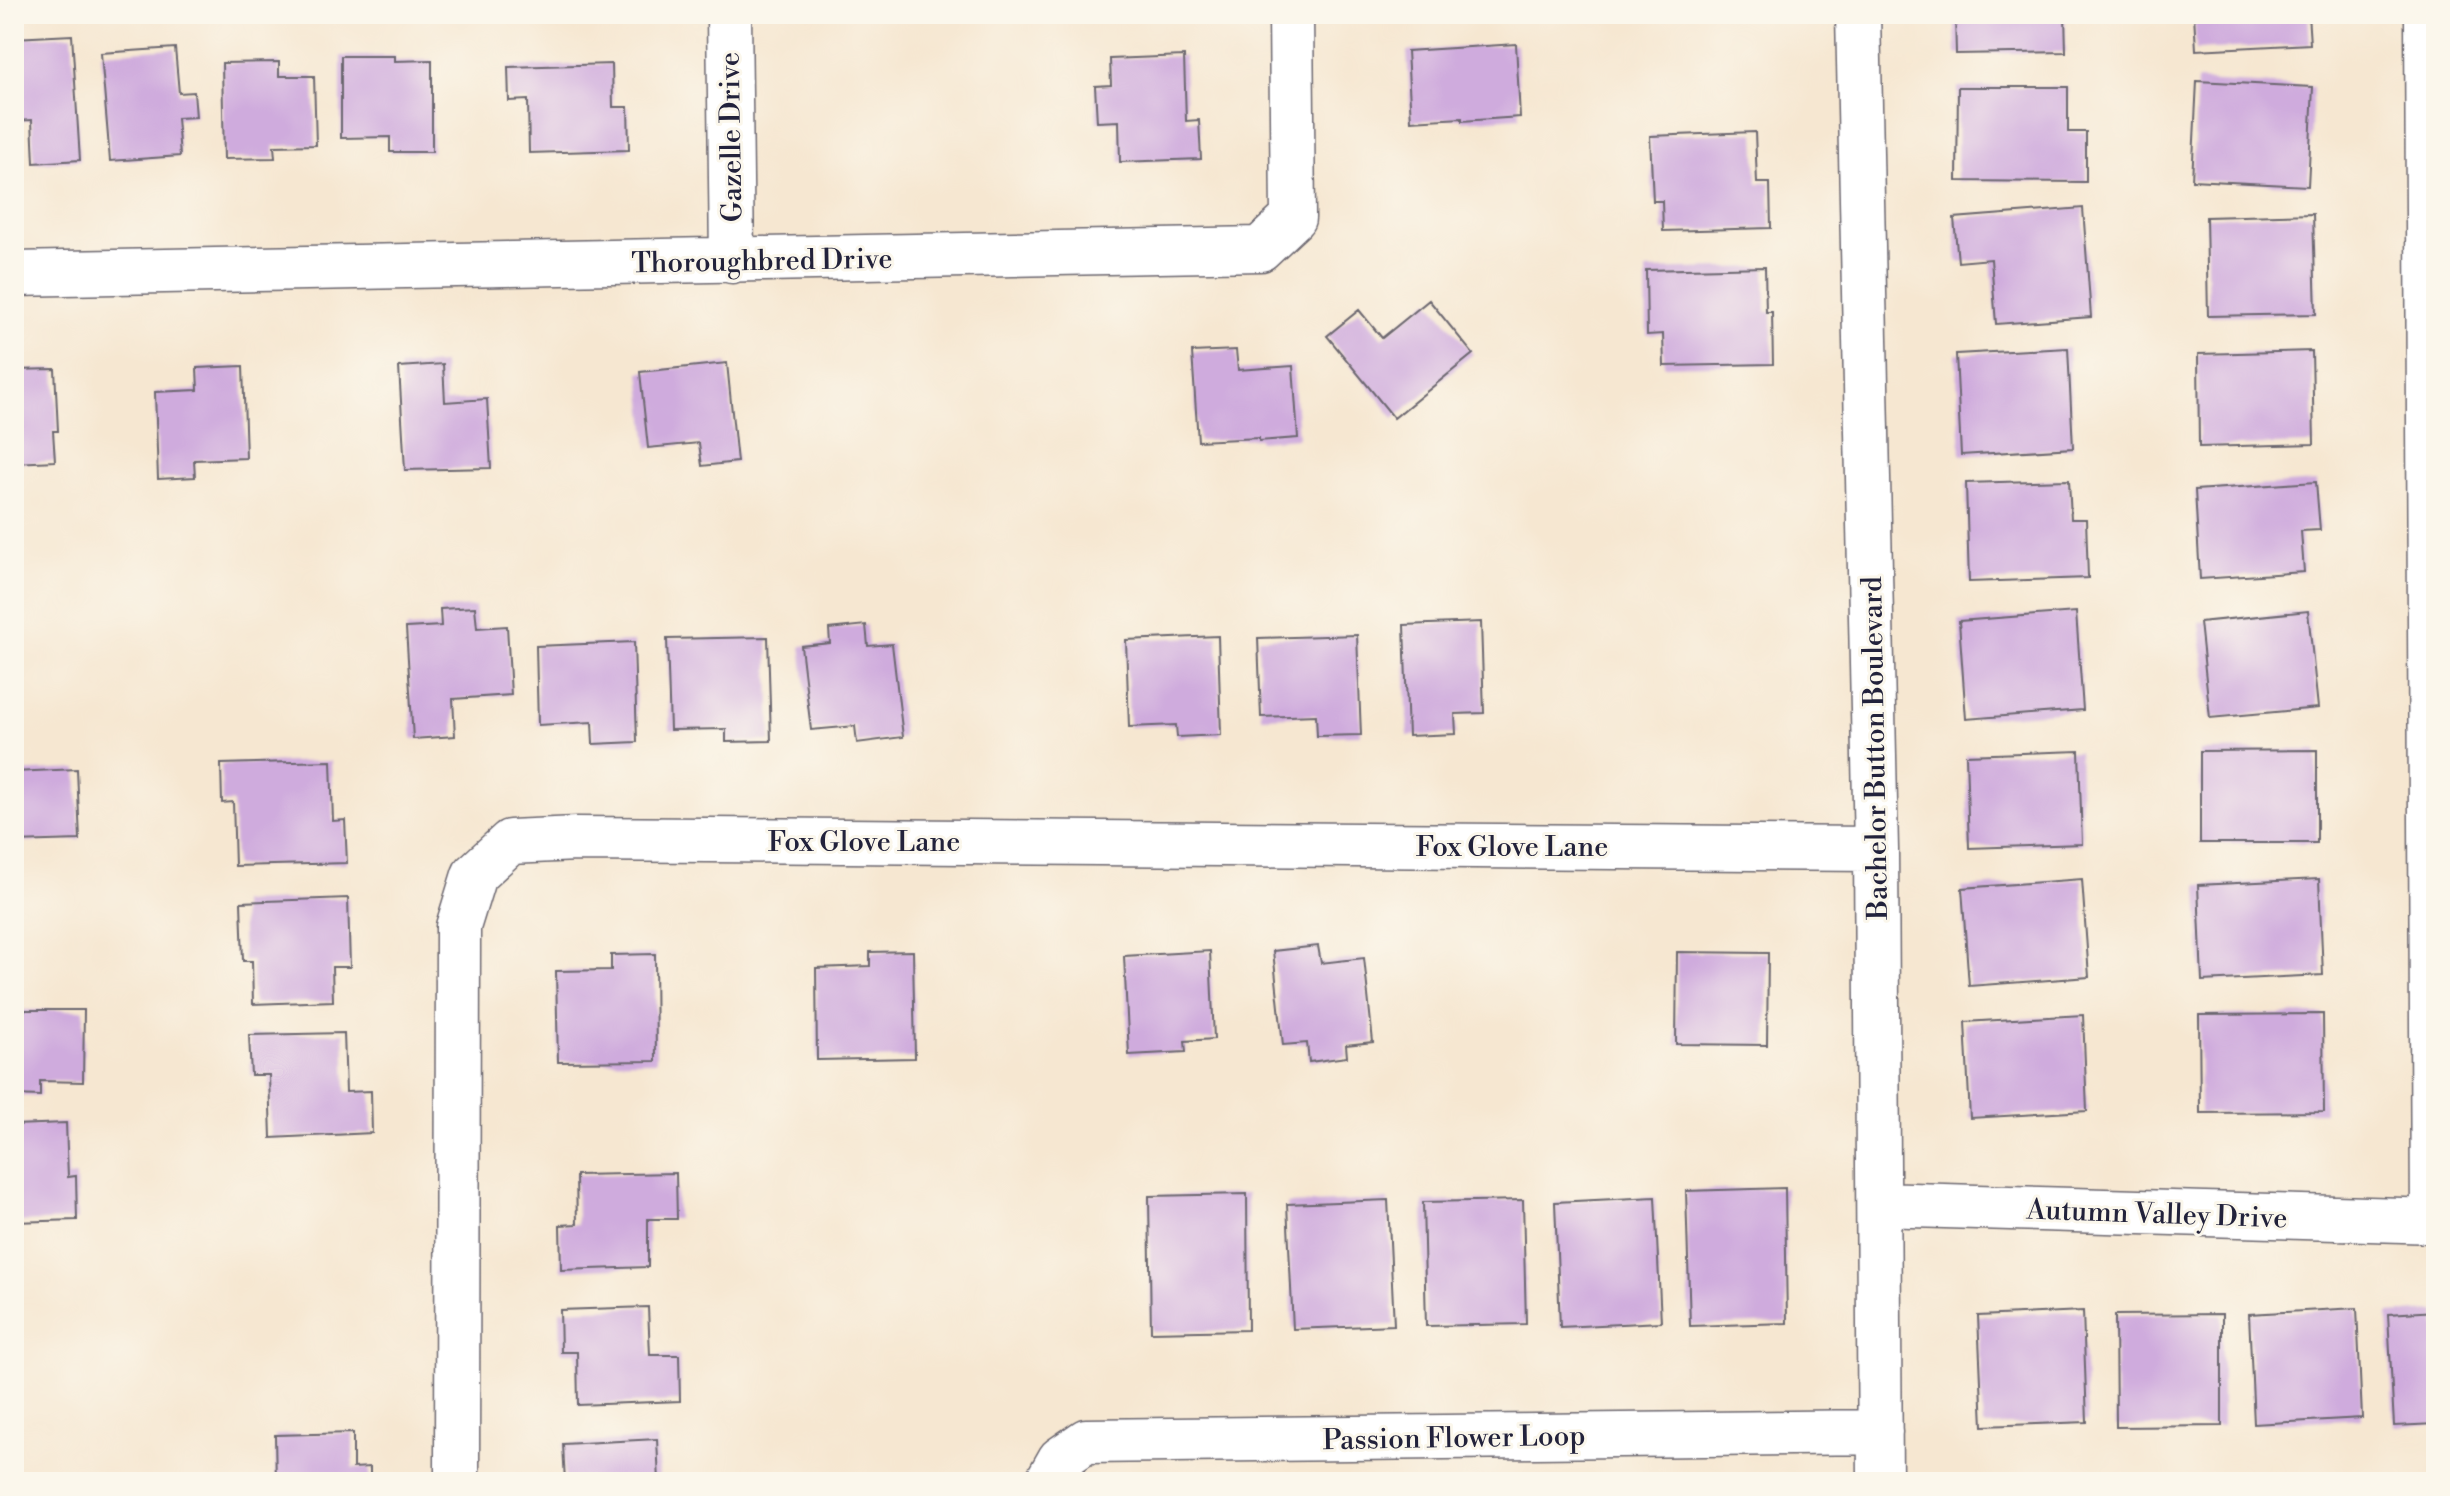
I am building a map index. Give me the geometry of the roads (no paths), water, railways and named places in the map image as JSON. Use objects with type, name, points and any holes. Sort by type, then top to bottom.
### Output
[{"type":"street","name":"Gazelle Drive","points":[[729,14],[732,261]]},
{"type":"street","name":"Thoroughbred Drive","points":[[14,274],[1260,249],[1293,218],[1291,14]]},
{"type":"street","name":"Bachelor Button Boulevard","points":[[1858,14],[1876,849],[1880,1482]]},
{"type":"street","points":[[2427,14],[2435,1222]]},
{"type":"street","name":"Fox Glove Lane","points":[[457,1482],[458,927],[474,875],[510,842],[592,839],[1876,849]]},
{"type":"street","name":"Autumn Valley Drive","points":[[1879,1204],[2435,1222]]},
{"type":"street","name":"Passion Flower Loop","points":[[1047,1482],[1060,1459],[1086,1441],[1880,1432]]}]
